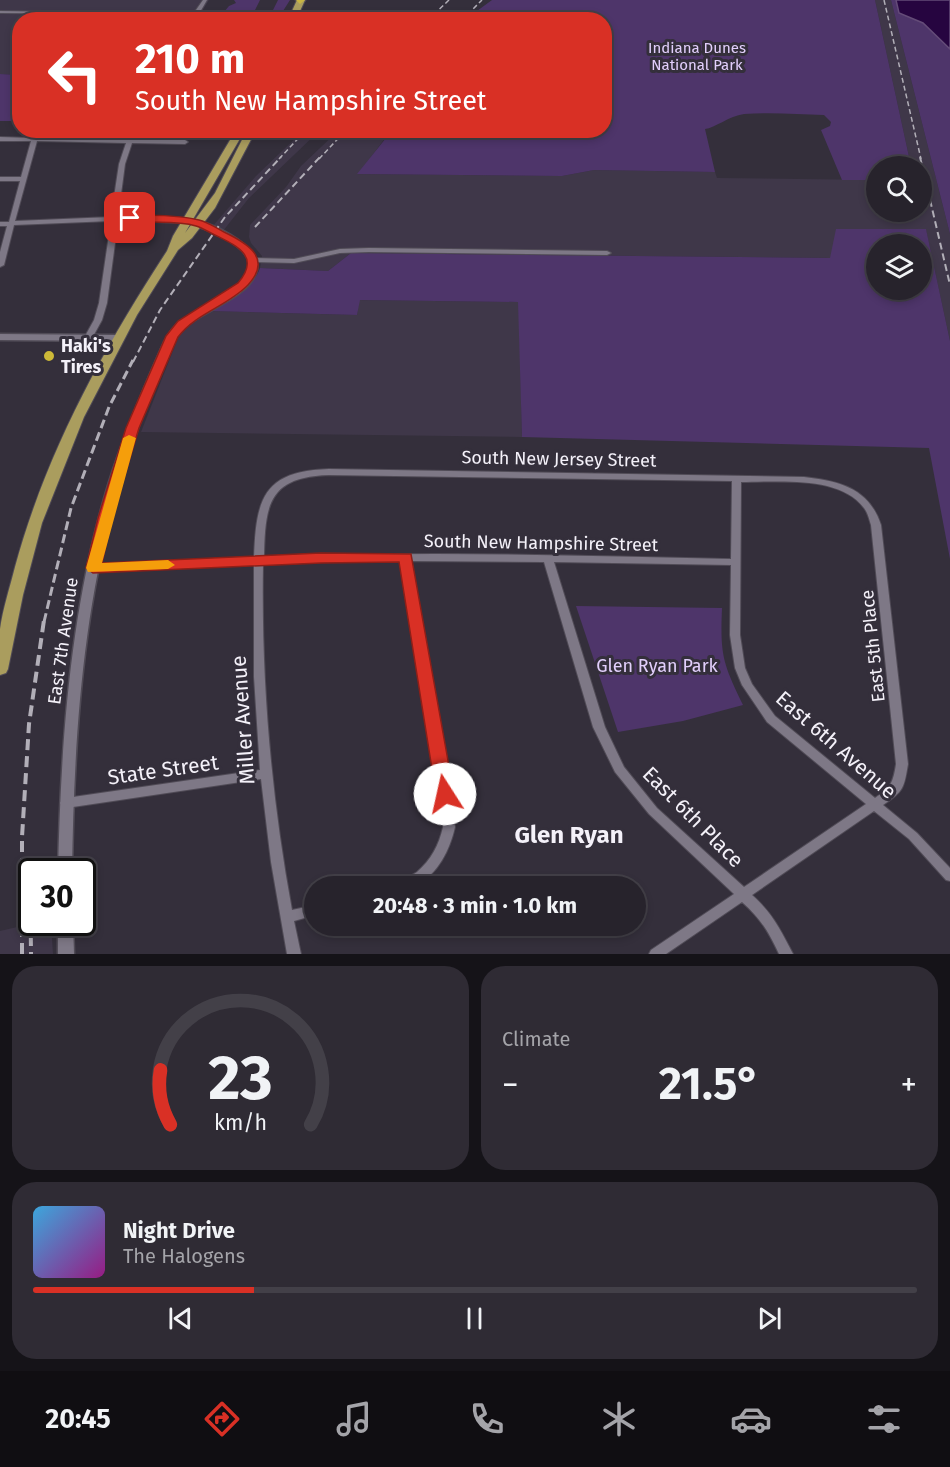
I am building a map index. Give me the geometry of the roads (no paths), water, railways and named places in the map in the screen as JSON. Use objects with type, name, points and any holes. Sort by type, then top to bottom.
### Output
[{"type":"main road","points":[[193,222],[237,138]]},
{"type":"main road","points":[[0,669],[7,630],[35,522],[71,434],[118,338],[172,251],[178,236],[193,222],[227,179],[248,138]]},
{"type":"street","points":[[196,12],[205,0]]},
{"type":"street","points":[[0,139],[185,142]]},
{"type":"street","points":[[0,265],[34,140]]},
{"type":"street","points":[[88,338],[102,309],[122,164],[130,141]]},
{"type":"street","points":[[0,179],[23,179]]},
{"type":"street","points":[[0,224],[115,218],[193,222],[241,244],[250,253],[253,261],[294,261],[340,251],[359,250],[607,253]]},
{"type":"street","name":"East 7th Avenue","points":[[65,858],[66,803],[79,645],[105,518],[133,428],[172,336],[182,323],[242,285],[251,273],[253,261]]},
{"type":"street","points":[[0,337],[118,338]]},
{"type":"street","name":"South New Jersey Street","points":[[278,486],[302,475],[328,472],[815,480],[841,487]]},
{"type":"street","name":"East 6th Avenue","points":[[737,478],[736,652],[747,684],[771,719],[931,853],[950,876]]},
{"type":"street","name":"Miller Avenue","points":[[278,486],[269,495],[265,506],[259,560],[257,635],[266,774],[286,917],[294,954]]},
{"type":"street","name":"East 5th Place","points":[[656,954],[890,794],[899,784],[902,764],[874,517],[861,498],[841,487]]},
{"type":"street","points":[[405,558],[449,827],[446,843],[435,862],[419,876]]},
{"type":"street","name":"South New Hampshire Street","points":[[93,568],[259,560],[405,558],[737,562]]},
{"type":"street","name":"East 6th Place","points":[[548,559],[599,727],[619,769],[653,811],[743,895],[773,927],[786,954]]},
{"type":"street","name":"State Street","points":[[66,803],[266,774]]},
{"type":"street","points":[[286,917],[304,913]]},
{"type":"street","points":[[65,936],[66,954]]},
{"type":"railway","points":[[436,12],[449,0]]},
{"type":"railway","points":[[470,12],[482,0]]},
{"type":"railway","points":[[884,0],[920,156]]},
{"type":"railway","points":[[279,159],[299,138]]},
{"type":"railway","points":[[319,159],[339,138]]},
{"type":"railway","points":[[133,362],[160,310],[225,217],[281,157]]},
{"type":"railway","points":[[255,227],[320,157]]},
{"type":"railway","points":[[932,208],[950,285]]},
{"type":"railway","points":[[44,622],[71,508],[109,407],[133,360]]},
{"type":"railway","points":[[22,954],[22,837],[29,724],[44,620]]},
{"type":"railway","points":[[31,936],[31,954]]},
{"type":"place","name":"Haki's Tires","points":[[49,356]]},
{"type":"district","name":"Glen Ryan","points":[[569,835]]},
{"type":"park label","name":"Indiana Dunes National Park","points":[[697,56]]},
{"type":"park label","name":"Glen Ryan Park","points":[[657,666]]}]
